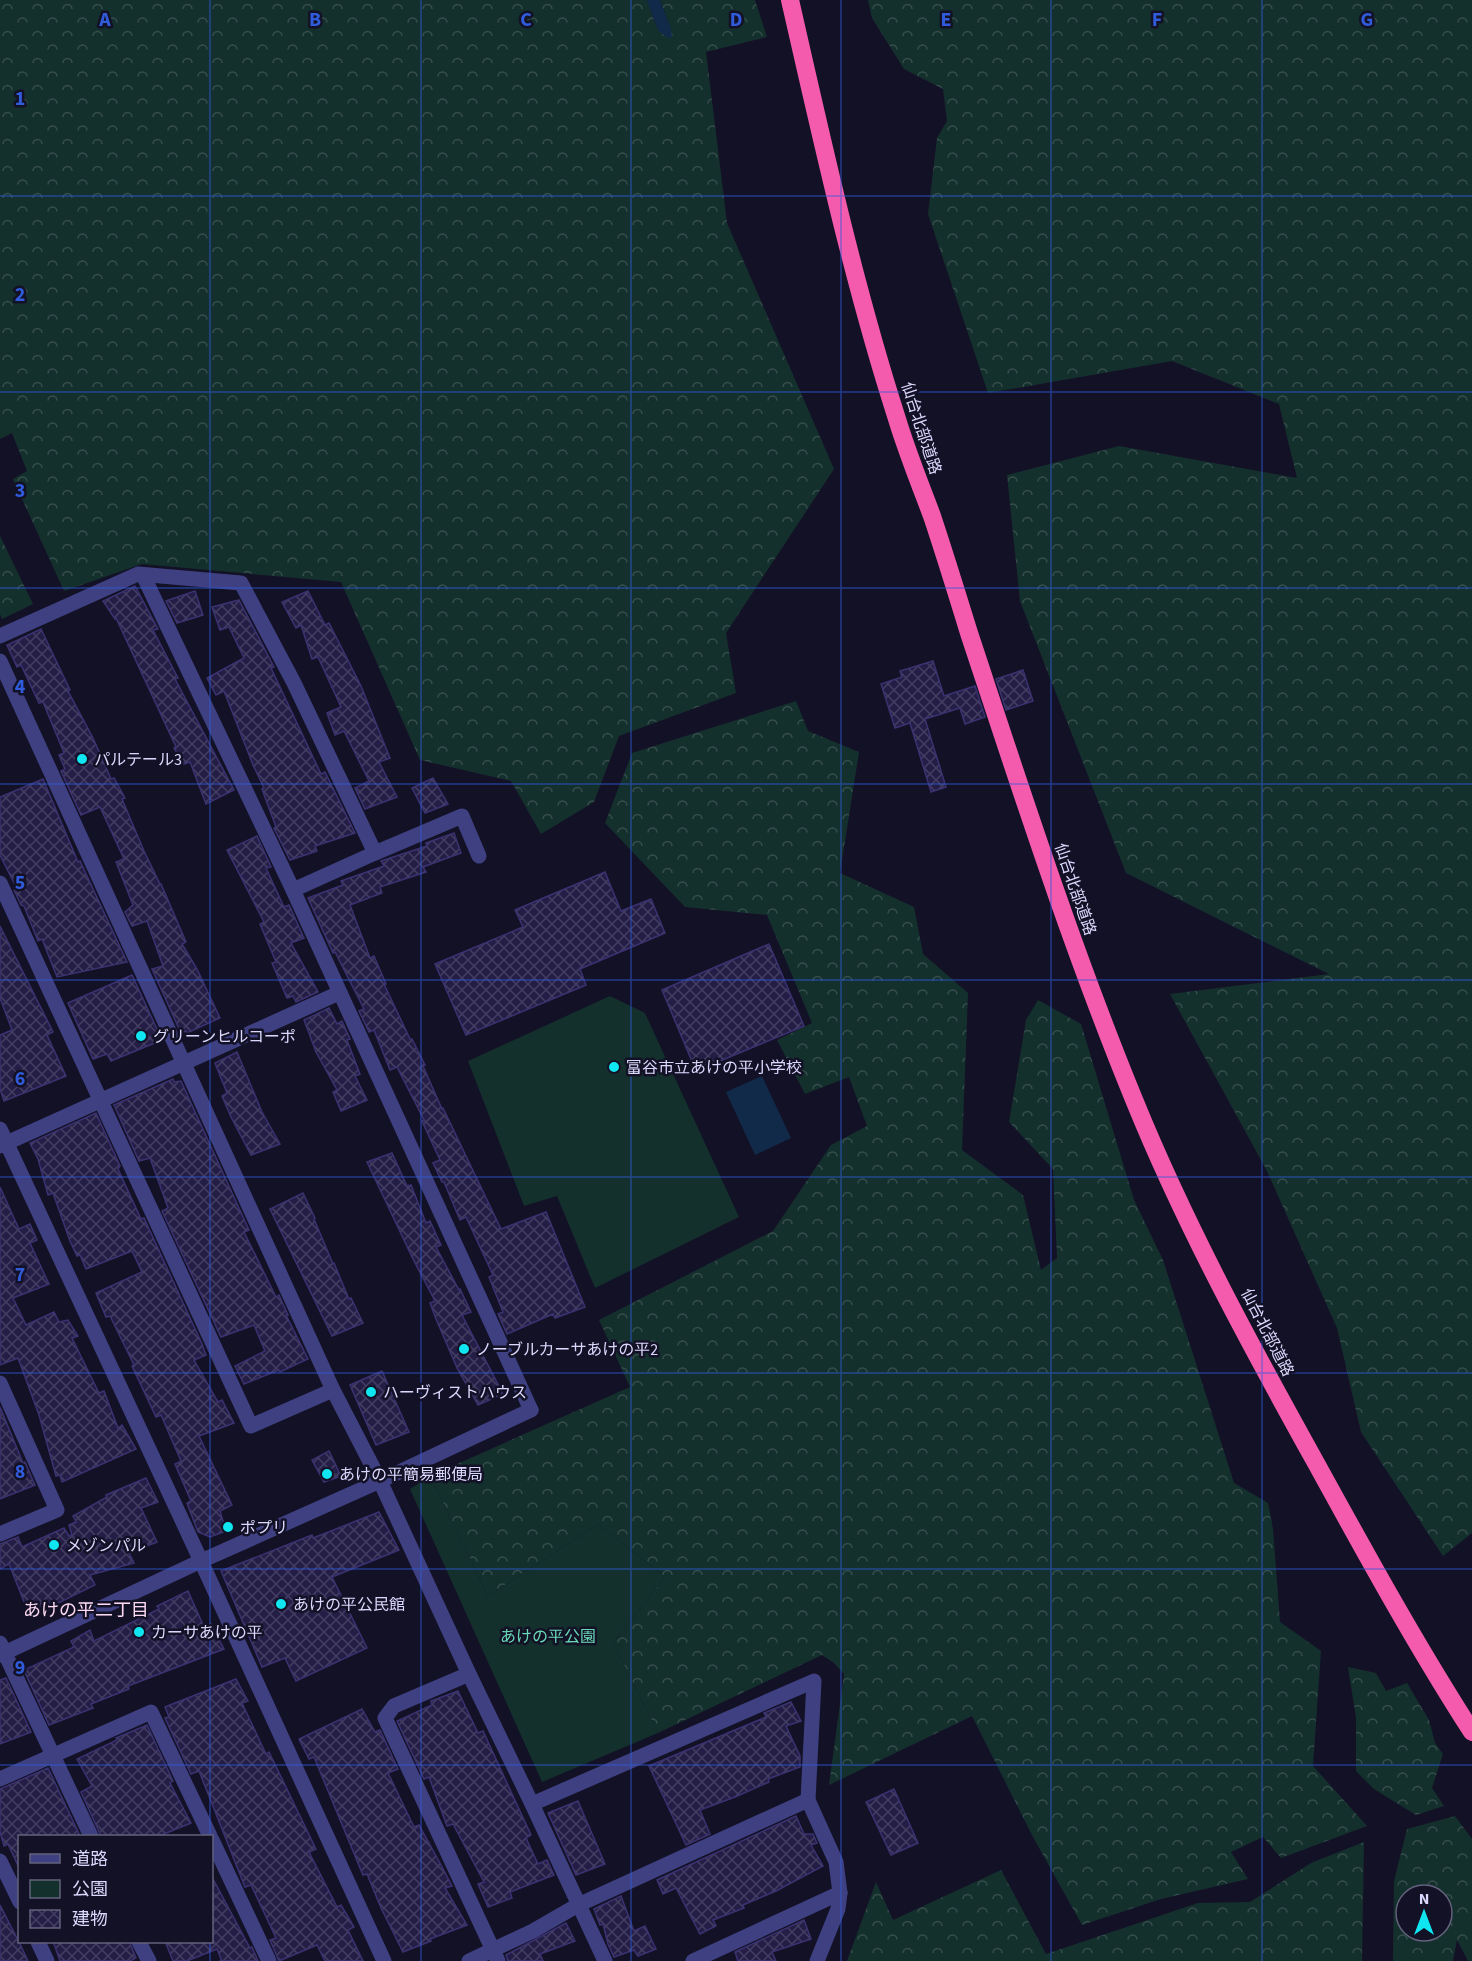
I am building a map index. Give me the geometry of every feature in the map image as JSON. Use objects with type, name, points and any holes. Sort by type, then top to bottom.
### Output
[{"type":"highway","name":"仙台北部道路","points":[[790,0],[844,227],[897,420],[1098,1008],[1136,1106],[1197,1238],[1268,1375],[1369,1558],[1472,1732]]},
{"type":"street","points":[[0,636],[138,574],[241,583],[294,683],[375,853]]},
{"type":"street","points":[[91,1835],[1,1651],[380,1481],[531,1410],[293,890],[143,575]]},
{"type":"street","points":[[0,661],[333,1390],[380,1481],[605,1961]]},
{"type":"street","points":[[293,890],[462,816],[478,856]]},
{"type":"street","points":[[0,883],[251,1426],[333,1390]]},
{"type":"street","points":[[3,1145],[339,993]]},
{"type":"street","points":[[0,1129],[3,1145],[201,1561],[384,1961]]},
{"type":"street","points":[[0,1383],[57,1510],[0,1534]]},
{"type":"street","points":[[469,1674],[394,1706],[385,1718],[496,1955]]},
{"type":"street","points":[[532,1804],[814,1681],[808,1800],[836,1862],[840,1893],[838,1909],[817,1961]]},
{"type":"street","points":[[0,1779],[151,1712],[210,1835]]},
{"type":"street","points":[[468,1961],[496,1955],[578,1905],[808,1800]]},
{"type":"street","points":[[213,1842],[269,1961]]},
{"type":"street","points":[[0,1861],[18,1898]]},
{"type":"street","points":[[693,1961],[840,1893]]},
{"type":"street","points":[[39,1943],[47,1961]]},
{"type":"street","points":[[141,1943],[148,1961]]},
{"type":"green space","points":[[0,0],[647,0],[658,30],[671,29],[660,0],[755,0],[767,37],[706,52],[727,223],[834,469],[726,633],[736,693],[619,736],[594,802],[541,834],[511,781],[420,760],[341,582],[142,564],[64,591],[13,479],[27,471],[12,433],[0,439]]},
{"type":"green space","points":[[868,0],[1472,0],[1472,1533],[1443,1556],[1361,1432],[1337,1328],[1267,1171],[1170,994],[1329,974],[1126,873],[1020,601],[1007,475],[1119,446],[1297,478],[1279,404],[1172,361],[988,393],[928,214],[937,138],[947,121],[943,89],[904,69],[872,18]]},
{"type":"green space","points":[[0,536],[33,604],[2,619],[0,614]]},
{"type":"green space","points":[[796,701],[808,731],[859,752],[840,873],[914,907],[923,954],[968,993],[962,1150],[1023,1195],[1041,1270],[1057,1258],[1053,1169],[1009,1122],[1026,1020],[1038,1000],[1081,1024],[1134,1200],[1163,1260],[1234,1483],[1268,1503],[1273,1529],[1280,1622],[1321,1651],[1313,1766],[1367,1826],[1281,1858],[1263,1837],[1231,1852],[1248,1879],[1161,1899],[1082,1925],[1032,1835],[972,1716],[829,1785],[844,1674],[822,1655],[658,1733],[613,1643],[665,1577],[598,1524],[488,1596],[430,1476],[630,1387],[599,1320],[773,1231],[831,1145],[867,1126],[849,1077],[805,1094],[777,1040],[812,1023],[767,915],[685,907],[605,823],[632,753]]},
{"type":"green space","points":[[610,996],[645,1013],[739,1217],[595,1288],[557,1196],[524,1206],[468,1061]]},
{"type":"green space","name":"あけの平公園","points":[[430,1476],[488,1596],[598,1524],[665,1577],[613,1643],[658,1733],[542,1782],[410,1489]]},
{"type":"green space","points":[[1348,1667],[1376,1673],[1386,1691],[1407,1683],[1429,1720],[1435,1743],[1443,1754],[1432,1788],[1444,1806],[1416,1815],[1374,1789],[1356,1771],[1356,1718]]},
{"type":"green space","points":[[1455,1816],[1472,1839],[1472,1961],[1468,1961],[1457,1940],[1453,1961],[1393,1961],[1394,1881],[1407,1829]]},
{"type":"green space","points":[[1364,1842],[1362,1961],[847,1961],[876,1882],[893,1920],[1001,1870],[1046,1954],[1198,1903],[1250,1902],[1311,1863]]},
{"type":"water","points":[[647,0],[660,0],[672,38],[666,37],[658,30]]},
{"type":"water","points":[[762,1076],[791,1138],[755,1155],[726,1092]]},
{"type":"building","points":[[135,586],[158,629],[153,630],[178,678],[175,679],[234,790],[206,804],[190,762],[184,764],[174,748],[176,747],[116,618],[103,601]]},
{"type":"building","points":[[195,591],[203,615],[177,623],[166,601]]},
{"type":"building","points":[[308,591],[325,625],[329,623],[361,686],[390,758],[379,762],[397,797],[365,809],[355,788],[369,781],[344,731],[335,735],[327,713],[341,707],[318,657],[312,659],[301,625],[296,628],[282,602]]},
{"type":"building","points":[[239,600],[274,667],[271,668],[321,774],[325,772],[355,833],[315,846],[317,851],[290,860],[274,828],[276,827],[262,789],[264,788],[224,691],[216,695],[207,678],[244,658],[229,627],[220,630],[212,607]]},
{"type":"building","points":[[41,629],[111,779],[114,778],[125,798],[122,799],[144,851],[186,942],[182,944],[197,969],[220,1018],[187,1033],[186,1031],[181,1033],[152,969],[163,966],[147,921],[132,926],[125,912],[133,905],[116,862],[124,859],[100,807],[81,815],[61,771],[65,769],[59,755],[64,753],[43,702],[39,703],[21,665],[17,667],[7,645]]},
{"type":"building","points":[[933,661],[944,696],[975,686],[985,717],[965,724],[960,708],[925,719],[946,787],[931,792],[910,723],[895,728],[881,684],[902,677],[900,671]]},
{"type":"building","points":[[1023,670],[1033,701],[1006,710],[996,679]]},
{"type":"building","points":[[433,778],[448,804],[425,813],[412,788]]},
{"type":"building","points":[[43,779],[78,862],[80,861],[127,962],[57,977],[42,939],[38,941],[24,906],[21,905],[14,890],[17,889],[0,855],[0,797]]},
{"type":"building","points":[[454,833],[461,853],[423,867],[426,872],[380,887],[382,893],[350,905],[370,958],[374,956],[386,984],[384,984],[425,1065],[423,1066],[442,1109],[501,1229],[546,1212],[585,1307],[555,1318],[553,1314],[507,1334],[498,1314],[503,1312],[489,1277],[493,1275],[466,1217],[460,1220],[444,1182],[433,1163],[440,1160],[422,1121],[424,1120],[397,1067],[390,1070],[374,1030],[369,1032],[359,1011],[364,1009],[335,952],[333,953],[308,898],[343,885],[341,881],[384,866],[381,861],[427,846],[426,843]]},
{"type":"building","points":[[257,836],[271,867],[266,868],[284,907],[289,905],[304,938],[291,943],[318,992],[296,1002],[293,996],[287,998],[272,963],[276,962],[260,924],[264,922],[227,850]]},
{"type":"building","points":[[605,872],[621,911],[651,899],[665,933],[580,969],[586,985],[466,1035],[435,964],[523,927],[515,910]]},
{"type":"building","points":[[0,926],[53,1032],[47,1035],[66,1076],[4,1101],[0,1089],[0,1035],[12,1030],[0,998]]},
{"type":"building","points":[[769,944],[804,1026],[696,1071],[662,990]]},
{"type":"building","points":[[132,975],[162,1040],[111,1061],[107,1054],[93,1059],[68,1003]]},
{"type":"building","points":[[329,1008],[337,1024],[342,1021],[350,1039],[347,1040],[360,1074],[355,1076],[367,1100],[341,1111],[333,1092],[337,1090],[316,1052],[304,1020]]},
{"type":"building","points":[[237,1052],[262,1112],[280,1144],[251,1155],[222,1096],[227,1093],[215,1063]]},
{"type":"building","points":[[173,1079],[174,1082],[181,1081],[249,1230],[244,1232],[276,1297],[279,1295],[288,1315],[286,1315],[308,1359],[280,1372],[279,1370],[244,1384],[235,1366],[265,1351],[254,1325],[221,1337],[162,1211],[168,1208],[150,1158],[139,1161],[114,1105]]},
{"type":"building","points":[[96,1113],[120,1166],[118,1169],[141,1219],[144,1218],[202,1344],[206,1355],[194,1360],[218,1402],[222,1400],[234,1423],[199,1436],[232,1505],[220,1511],[226,1531],[210,1537],[198,1532],[187,1503],[191,1501],[175,1464],[181,1461],[161,1415],[156,1417],[132,1366],[134,1365],[110,1316],[106,1317],[96,1293],[142,1272],[132,1251],[86,1269],[70,1241],[53,1193],[48,1195],[38,1159],[30,1143]]},
{"type":"building","points":[[392,1153],[407,1186],[411,1185],[426,1223],[430,1221],[441,1245],[436,1247],[471,1312],[462,1315],[503,1394],[478,1405],[457,1368],[436,1319],[430,1303],[435,1301],[367,1162]]},
{"type":"building","points":[[0,1187],[19,1229],[30,1224],[37,1240],[30,1243],[49,1284],[13,1298],[26,1325],[54,1312],[59,1322],[68,1320],[78,1336],[72,1338],[99,1393],[104,1391],[118,1428],[122,1425],[136,1449],[62,1482],[60,1475],[56,1476],[39,1415],[18,1358],[0,1365]]},
{"type":"building","points":[[303,1193],[349,1299],[351,1298],[363,1323],[332,1336],[270,1209]]},
{"type":"building","points":[[382,1371],[409,1432],[376,1445],[350,1385]]},
{"type":"building","points":[[0,1407],[23,1463],[25,1462],[35,1485],[0,1499]]},
{"type":"building","points":[[329,1451],[341,1476],[324,1482],[312,1460]]},
{"type":"building","points":[[146,1478],[158,1502],[141,1508],[157,1542],[129,1553],[134,1563],[90,1575],[95,1585],[52,1606],[53,1608],[30,1617],[9,1564],[0,1569],[0,1544],[18,1537],[22,1547],[64,1528],[69,1536],[72,1535],[69,1525],[76,1522],[73,1516],[107,1497],[106,1495]]},
{"type":"building","points":[[379,1512],[399,1550],[332,1577],[367,1648],[296,1681],[285,1658],[262,1667],[221,1571],[312,1535],[313,1538]]},
{"type":"building","points":[[188,1591],[204,1627],[211,1624],[224,1649],[128,1686],[129,1689],[91,1704],[93,1708],[49,1725],[24,1670],[74,1647],[71,1641],[90,1630],[94,1641],[159,1609],[157,1606]]},
{"type":"building","points":[[6,1678],[31,1732],[0,1744],[0,1680]]},
{"type":"building","points":[[236,1679],[248,1701],[242,1703],[266,1754],[269,1752],[316,1849],[309,1852],[337,1907],[341,1905],[354,1927],[348,1930],[363,1961],[325,1961],[317,1945],[279,1961],[270,1940],[276,1938],[251,1885],[245,1887],[199,1771],[191,1774],[165,1718],[169,1717],[165,1707]]},
{"type":"building","points":[[458,1691],[478,1733],[483,1731],[531,1835],[526,1838],[538,1864],[547,1860],[554,1875],[510,1892],[512,1898],[488,1907],[478,1884],[484,1882],[453,1824],[447,1826],[429,1777],[424,1779],[397,1721],[432,1705],[431,1701]]},
{"type":"building","points":[[791,1702],[801,1721],[786,1726],[800,1756],[800,1767],[768,1779],[769,1782],[735,1797],[700,1810],[710,1834],[686,1845],[649,1766],[766,1717],[764,1713]]},
{"type":"building","points":[[362,1709],[375,1732],[380,1730],[398,1769],[388,1773],[414,1827],[419,1825],[452,1886],[445,1888],[467,1925],[403,1952],[367,1874],[363,1875],[314,1757],[309,1759],[299,1739]]},
{"type":"building","points":[[147,1725],[173,1781],[170,1783],[191,1823],[161,1835],[101,1835],[81,1792],[92,1786],[77,1759],[117,1740],[116,1738]]},
{"type":"building","points":[[48,1768],[80,1835],[18,1835],[18,1866],[8,1844],[4,1846],[0,1832],[0,1789]]},
{"type":"building","points":[[894,1789],[918,1843],[891,1855],[866,1802]]},
{"type":"building","points":[[578,1801],[605,1864],[576,1875],[548,1813]]},
{"type":"building","points":[[796,1816],[804,1834],[813,1834],[817,1843],[811,1845],[823,1866],[776,1891],[743,1905],[744,1908],[713,1920],[716,1926],[700,1934],[676,1888],[663,1894],[657,1880]]},
{"type":"building","points":[[213,1879],[258,1961],[220,1961],[217,1949],[187,1961],[173,1961],[166,1943],[213,1943]]},
{"type":"building","points":[[621,1896],[634,1931],[645,1926],[656,1949],[638,1956],[634,1950],[614,1957],[603,1924],[600,1925],[594,1909]]},
{"type":"building","points":[[0,1905],[28,1961],[0,1961]]},
{"type":"building","points":[[804,1920],[811,1939],[772,1952],[776,1961],[738,1961],[735,1952]]},
{"type":"building","points":[[566,1923],[575,1941],[540,1954],[543,1961],[508,1961],[506,1955]]},
{"type":"building","points":[[54,1943],[130,1943],[136,1958],[130,1961],[60,1961]]},
{"type":"place","name":"パルテール3","points":[[82,759]]},
{"type":"place","name":"グリーンヒルコーポ","points":[[141,1036]]},
{"type":"place","name":"富谷市立あけの平小学校","points":[[614,1067]]},
{"type":"place","name":"ノーブルカーサあけの平2","points":[[464,1349]]},
{"type":"place","name":"ハーヴィストハウス","points":[[371,1392]]},
{"type":"place","name":"あけの平簡易郵便局","points":[[327,1474]]},
{"type":"place","name":"ポプリ","points":[[228,1527]]},
{"type":"place","name":"メゾンパル","points":[[54,1545]]},
{"type":"place","name":"あけの平公民館","points":[[281,1604]]},
{"type":"place","name":"カーサあけの平","points":[[139,1632]]},
{"type":"district","name":"あけの平二丁目","points":[[86,1610]]}]
